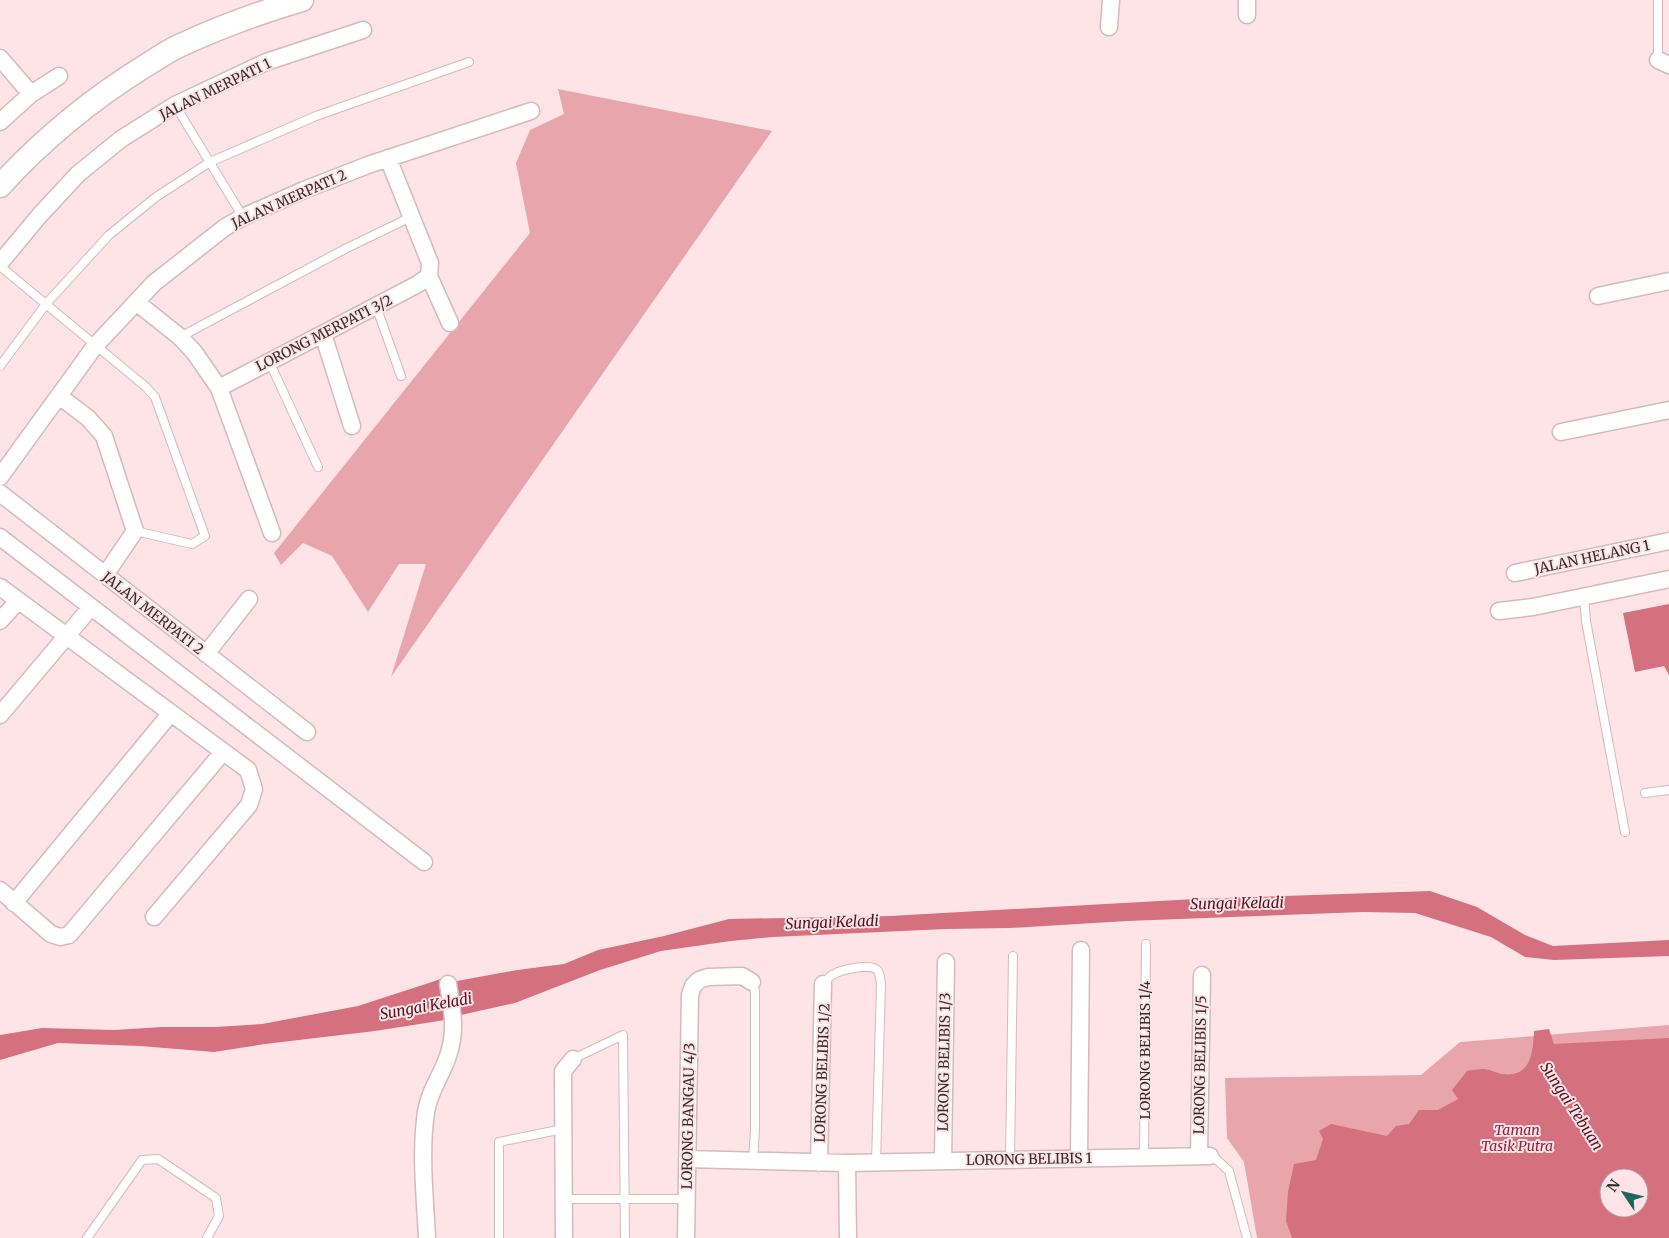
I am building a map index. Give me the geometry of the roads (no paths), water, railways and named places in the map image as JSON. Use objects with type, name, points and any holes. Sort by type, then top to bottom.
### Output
[{"type":"main road","points":[[0,186],[27,157],[96,99],[131,75],[180,45],[263,9],[302,0]]},
{"type":"street","points":[[1108,27],[1111,0]]},
{"type":"street","name":"JALAN MERPATI 1","points":[[0,265],[39,216],[78,174],[121,139],[175,105],[266,62],[363,30]]},
{"type":"street","points":[[0,58],[32,94]]},
{"type":"street","points":[[0,122],[32,94],[59,76]]},
{"type":"street","name":"JALAN MERPATI 2","points":[[0,477],[96,346],[154,283],[224,228],[304,190],[388,158],[531,110]]},
{"type":"street","points":[[388,158],[430,263],[429,276],[450,323]]},
{"type":"street","name":"LORONG MERPATI 3/2","points":[[219,388],[418,284],[429,276]]},
{"type":"street","points":[[1598,296],[1669,281]]},
{"type":"street","points":[[136,302],[180,337],[194,352],[219,388],[272,533]]},
{"type":"street","points":[[323,334],[352,426]]},
{"type":"street","points":[[59,396],[88,418],[104,436],[135,531],[105,574]]},
{"type":"street","points":[[1561,432],[1669,410]]},
{"type":"street","name":"JALAN MERPATI 2","points":[[0,493],[307,732]]},
{"type":"street","points":[[0,537],[424,862]]},
{"type":"street","name":"JALAN HELANG 1","points":[[1515,573],[1669,541]]},
{"type":"street","points":[[1499,612],[1669,578]]},
{"type":"street","points":[[0,588],[248,770],[254,789],[249,805],[154,917]]},
{"type":"street","points":[[206,654],[249,599]]},
{"type":"street","points":[[0,621],[18,601]]},
{"type":"street","points":[[0,715],[91,607]]},
{"type":"street","points":[[14,903],[171,713]]},
{"type":"street","points":[[0,890],[51,934],[60,937],[69,935],[224,752]]},
{"type":"street","points":[[1079,1158],[1081,950]]},
{"type":"street","name":"LORONG BELIBIS 1/3","points":[[943,1161],[946,962]]},
{"type":"street","name":"LORONG BELIBIS 1/5","points":[[1202,975],[1205,1156]]},
{"type":"street","name":"LORONG BANGAU 4/3","points":[[686,1238],[690,995],[693,986],[699,980],[708,978],[742,976],[752,982]]},
{"type":"street","points":[[427,1238],[423,1142],[426,1111],[433,1088],[448,1055],[455,1024],[448,984]]},
{"type":"street","name":"LORONG BELIBIS 1/2","points":[[819,1162],[823,984]]},
{"type":"street","points":[[564,1238],[563,1071],[573,1059]]},
{"type":"street","name":"LORONG BELIBIS 1","points":[[687,1159],[847,1164],[1205,1156]]},
{"type":"street","points":[[847,1164],[848,1238]]},
{"type":"lane","points":[[1658,0],[1664,63]]},
{"type":"lane","points":[[0,366],[46,304],[110,235],[156,196],[210,162],[316,116],[469,62]]},
{"type":"lane","points":[[175,105],[243,218]]},
{"type":"lane","points":[[180,337],[345,249],[411,217]]},
{"type":"lane","points":[[0,265],[146,387],[155,397],[205,536],[192,544],[135,531]]},
{"type":"lane","points":[[376,306],[401,376]]},
{"type":"lane","points":[[269,361],[318,467]]},
{"type":"lane","points":[[1584,596],[1586,622],[1625,832]]},
{"type":"lane","points":[[1645,793],[1669,790]]},
{"type":"lane","name":"LORONG BELIBIS 1/4","points":[[1144,1156],[1146,944]]},
{"type":"lane","points":[[1010,1159],[1013,956]]},
{"type":"lane","points":[[823,984],[831,976],[866,966],[873,967],[878,971],[881,983],[876,1163]]},
{"type":"lane","points":[[752,982],[755,991],[755,1130],[752,1160]]},
{"type":"lane","points":[[573,1059],[623,1035],[625,1238]]},
{"type":"lane","points":[[500,1238],[499,1142],[563,1128]]},
{"type":"lane","points":[[1205,1156],[1216,1159],[1229,1171],[1247,1238]]},
{"type":"lane","points":[[88,1238],[142,1160],[158,1158],[216,1198],[220,1216],[207,1238]]},
{"type":"lane","points":[[564,1199],[687,1199]]},
{"type":"water","points":[[1669,604],[1669,675],[1664,666],[1635,672],[1623,613]]},
{"type":"water","name":"Sungai Keladi","points":[[1430,891],[1477,907],[1525,935],[1553,946],[1669,940],[1669,956],[1554,960],[1525,957],[1491,937],[1415,913],[1363,912],[1127,921],[1010,928],[945,929],[773,937],[731,941],[661,951],[600,970],[515,1003],[461,1015],[457,981],[564,964],[598,950],[664,936],[729,919],[890,916],[1195,899]]},
{"type":"water","name":"Sungai Keladi","points":[[441,979],[445,1020],[214,1052],[140,1046],[58,1043],[0,1060],[0,1035],[42,1028],[114,1030],[262,1024],[358,1006]]},
{"type":"water","name":"Taman Tasik Putra","points":[[1549,1029],[1554,1044],[1669,1038],[1669,1238],[1292,1238],[1286,1221],[1288,1192],[1294,1164],[1316,1160],[1323,1139],[1319,1131],[1331,1124],[1387,1136],[1396,1126],[1409,1124],[1419,1110],[1438,1110],[1458,1099],[1452,1090],[1467,1071],[1483,1069],[1502,1074],[1519,1072],[1529,1062],[1533,1048],[1534,1031]]},
{"type":"water label","name":"Sungai Tebuan","points":[[1572,1106]]}]
